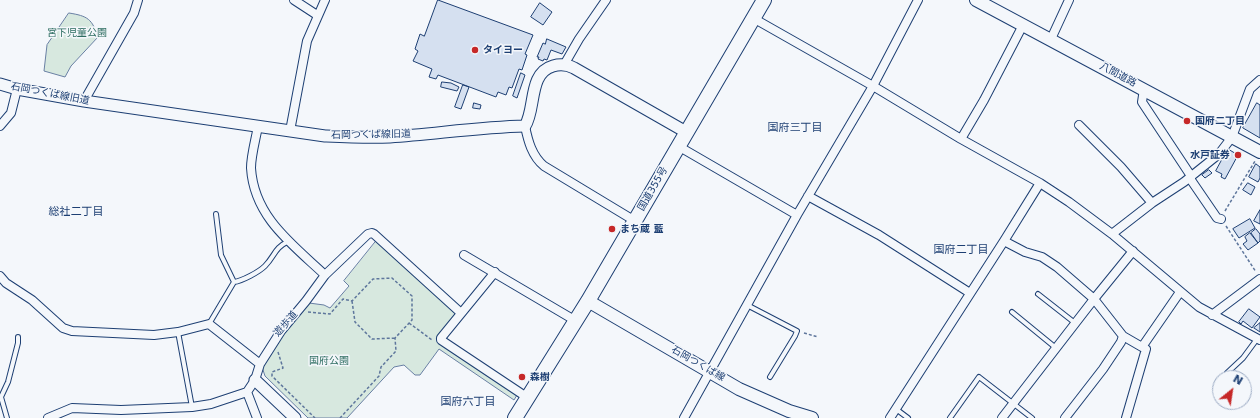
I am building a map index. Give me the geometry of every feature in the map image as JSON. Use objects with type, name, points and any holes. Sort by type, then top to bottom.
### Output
[{"type":"highway","name":"国道355号","points":[[515,418],[588,301],[764,0]]},
{"type":"main road","name":"八間道路","points":[[976,0],[1232,137],[1258,155]]},
{"type":"main road","name":"石岡つくば線","points":[[588,301],[739,389],[789,411],[812,418]]},
{"type":"street","points":[[84,101],[134,14],[138,0]]},
{"type":"street","points":[[294,0],[317,15]]},
{"type":"street","points":[[290,131],[307,40],[325,0]]},
{"type":"street","points":[[564,65],[579,39],[606,0]]},
{"type":"street","points":[[684,418],[797,215],[873,86],[918,0]]},
{"type":"street","points":[[1051,39],[1069,0]]},
{"type":"street","points":[[753,18],[1040,183],[1069,202],[1112,234],[1199,307],[1258,339]]},
{"type":"street","points":[[962,139],[1023,25]]},
{"type":"street","points":[[635,221],[538,161],[528,140],[525,126],[528,121],[534,92],[540,75],[548,68],[558,65],[574,68],[686,132]]},
{"type":"street","points":[[1112,234],[1152,203],[1184,182],[1219,154],[1232,137],[1250,89],[1260,80]]},
{"type":"street","name":"石岡つくば線旧道","points":[[0,84],[17,89],[84,101],[325,136],[360,138],[391,137],[491,127],[525,126]]},
{"type":"street","points":[[0,126],[11,113],[17,89]]},
{"type":"street","points":[[1144,89],[1142,102],[1191,176],[1191,180],[1217,218],[1221,219]]},
{"type":"street","points":[[1079,125],[1121,167],[1152,203]]},
{"type":"street","points":[[258,126],[251,166],[254,188],[261,206],[277,229],[326,275]]},
{"type":"street","points":[[678,146],[797,215]]},
{"type":"street","points":[[890,418],[1040,183]]},
{"type":"street","points":[[808,196],[879,235],[970,293]]},
{"type":"street","points":[[48,418],[72,408],[121,410],[192,407],[211,404],[247,392],[255,380],[260,364],[281,331],[326,275],[368,234],[372,233],[461,313]]},
{"type":"street","points":[[1004,241],[1025,252],[1042,257],[1057,267],[1094,298],[1123,336],[1146,349],[1126,418]]},
{"type":"street","points":[[1002,418],[1094,298],[1133,251]]},
{"type":"street","points":[[464,255],[576,321]]},
{"type":"street","points":[[495,272],[441,340],[528,398]]},
{"type":"street","points":[[0,276],[6,283],[32,300],[62,328],[67,330],[154,335],[178,332],[209,324],[260,364]]},
{"type":"street","points":[[1212,315],[1260,279]]},
{"type":"street","points":[[1142,347],[1180,292]]},
{"type":"street","points":[[1065,418],[1106,364],[1121,342],[1123,336]]},
{"type":"street","points":[[255,380],[294,418]]},
{"type":"street","points":[[247,392],[257,418]]},
{"type":"lane","points":[[216,214],[221,255],[234,282]]},
{"type":"lane","points":[[209,324],[234,282],[240,281],[265,267],[280,245],[289,241]]},
{"type":"lane","points":[[1038,294],[1075,323]]},
{"type":"lane","points":[[746,305],[797,332],[796,336],[770,377]]},
{"type":"lane","points":[[1012,312],[1056,348]]},
{"type":"lane","points":[[178,332],[192,407]]},
{"type":"lane","points":[[7,418],[1,397],[9,375],[18,343],[18,337]]},
{"type":"lane","points":[[1230,370],[1243,358],[1258,339]]},
{"type":"lane","points":[[950,418],[979,377],[1032,418]]},
{"type":"lane","points":[[896,408],[908,418]]},
{"type":"path","points":[[1256,272],[1221,219],[1258,155]]},
{"type":"path","name":"遊歩道","points":[[307,312],[330,314],[343,299],[352,301],[373,279],[392,278],[412,296],[412,320],[395,338]]},
{"type":"path","points":[[340,418],[379,376],[381,367],[396,351],[395,338],[372,338],[355,322],[352,301]]},
{"type":"path","points":[[797,332],[818,337]]},
{"type":"path","name":"遊歩道","points":[[276,346],[284,368],[272,372],[272,376],[316,418]]},
{"type":"green space","name":"宮下児童公園","points":[[69,13],[81,15],[88,19],[94,26],[98,37],[71,66],[65,77],[44,71],[47,45]]},
{"type":"green space","name":"国府公園","points":[[377,240],[457,314],[436,339],[517,395],[514,400],[439,349],[420,375],[415,375],[404,365],[394,367],[347,418],[308,418],[265,376],[262,367],[276,343],[309,303],[324,305],[330,308],[349,286],[344,281]]},
{"type":"building","points":[[438,0],[533,35],[525,54],[527,55],[522,70],[519,69],[512,88],[509,87],[506,95],[498,92],[496,97],[438,75],[436,79],[429,77],[432,69],[413,61],[418,51],[415,49],[420,34],[424,36]]},
{"type":"building","points":[[540,3],[552,12],[543,25],[531,17]]},
{"type":"building","points":[[547,39],[566,47],[562,54],[551,50],[547,60],[544,59],[543,61],[537,57],[543,43],[545,44]]},
{"type":"building","points":[[521,73],[525,75],[517,98],[513,96]]},
{"type":"building","points":[[442,82],[451,83],[459,87],[457,91],[441,87]]},
{"type":"building","points":[[463,85],[469,87],[461,109],[455,107]]},
{"type":"building","points":[[474,103],[481,105],[480,109],[473,108]]},
{"type":"building","points":[[1257,103],[1260,105],[1260,138],[1243,128]]},
{"type":"building","points":[[1228,149],[1238,155],[1225,179],[1221,177],[1222,174],[1216,171]]},
{"type":"building","points":[[1256,164],[1260,167],[1260,178],[1258,182],[1249,177]]},
{"type":"building","points":[[1209,170],[1212,173],[1205,178],[1202,175]]},
{"type":"building","points":[[1248,183],[1255,187],[1251,195],[1243,190]]},
{"type":"building","points":[[1260,210],[1260,224],[1254,221]]},
{"type":"building","points":[[1250,219],[1255,228],[1239,238],[1233,229]]},
{"type":"building","points":[[1256,229],[1260,234],[1260,241],[1258,243],[1251,233]]},
{"type":"building","points":[[1250,233],[1258,243],[1248,250],[1243,244],[1247,241],[1245,237]]},
{"type":"building","points":[[1249,309],[1260,317],[1252,328],[1243,321],[1241,324],[1239,322]]},
{"type":"building","points":[[1260,323],[1260,332],[1254,328]]},
{"type":"place","name":"タイヨー","points":[[475,50]]},
{"type":"place","name":"国府二丁目","points":[[1187,121]]},
{"type":"place","name":"水戸証券","points":[[1238,155]]},
{"type":"place","name":"まち蔵 藍","points":[[612,229]]},
{"type":"place","name":"森樹","points":[[522,377]]},
{"type":"district","name":"国府三丁目","points":[[795,128]]},
{"type":"district","name":"総社二丁目","points":[[76,212]]},
{"type":"district","name":"国府二丁目","points":[[961,250]]},
{"type":"district","name":"国府六丁目","points":[[468,402]]}]
